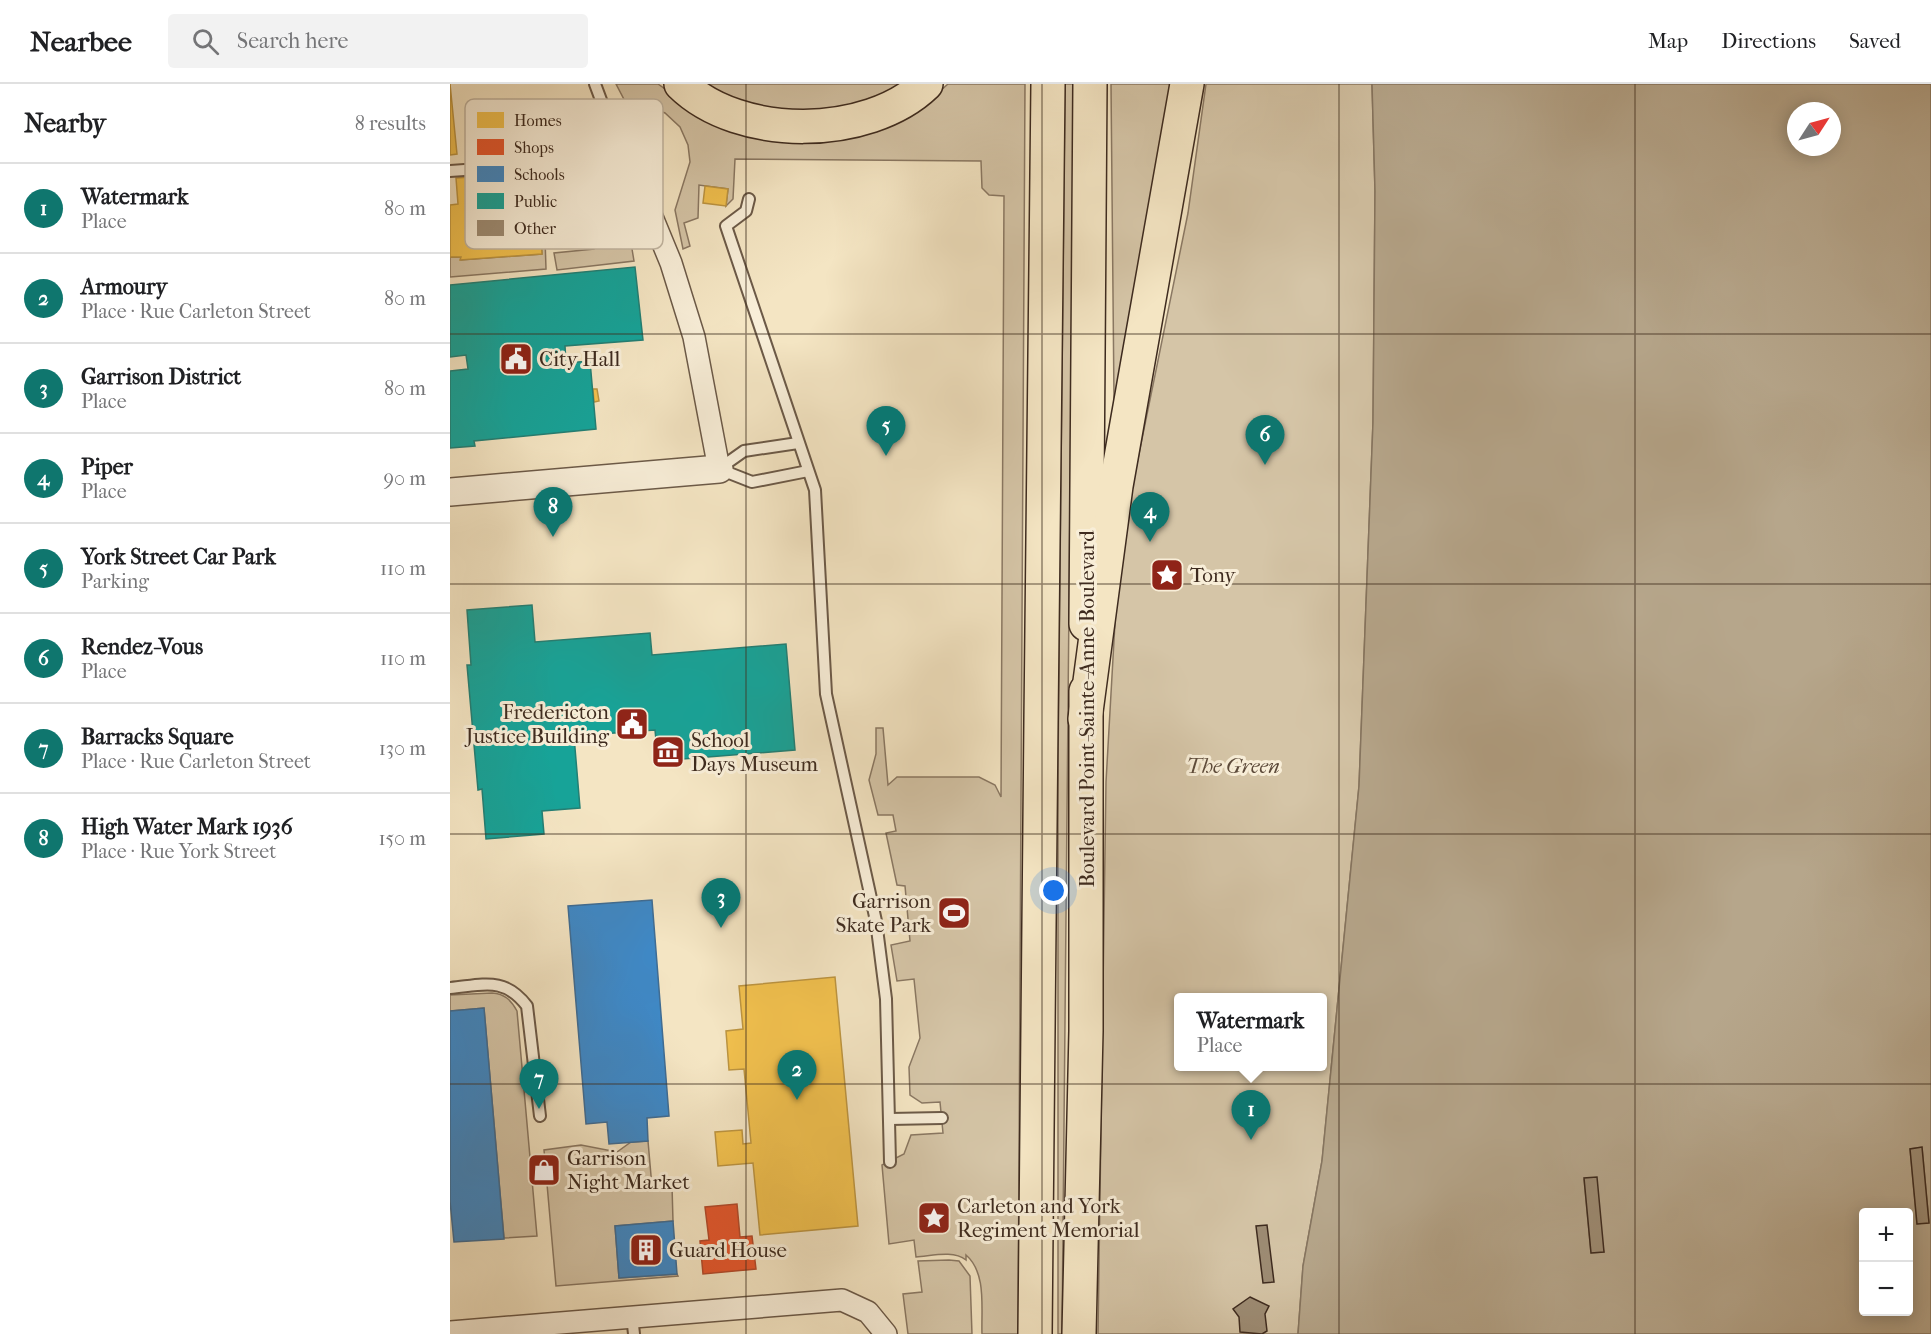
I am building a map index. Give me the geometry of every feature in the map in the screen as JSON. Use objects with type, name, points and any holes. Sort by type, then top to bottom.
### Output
[{"type":"main road","points":[[681,84],[717,108],[758,123],[802,127],[841,124],[881,113],[926,84]]},
{"type":"main road","name":"Boulevard Point-Sainte-Anne Boulevard","points":[[1035,1334],[1039,718],[1046,428],[1048,84]]},
{"type":"main road","name":"Boulevard Point-Sainte-Anne Boulevard","points":[[1079,1334],[1086,1031],[1085,719],[1090,84]]},
{"type":"main road","points":[[1085,719],[1116,486],[1187,84]]},
{"type":"street","points":[[450,492],[719,469],[694,337],[663,244]]},
{"type":"street","points":[[450,1332],[633,1325],[842,1300],[868,1312],[886,1334]]},
{"type":"lane","points":[[596,84],[601,99]]},
{"type":"lane","points":[[450,171],[465,170]]},
{"type":"lane","points":[[749,199],[746,211],[726,226],[814,490],[826,694],[876,921],[886,999],[890,1162]]},
{"type":"lane","points":[[719,469],[744,451],[798,443]]},
{"type":"lane","points":[[719,469],[752,482],[808,471]]},
{"type":"lane","points":[[450,988],[494,984],[506,986],[517,993],[527,1006],[540,1116]]},
{"type":"lane","points":[[890,1119],[942,1118]]},
{"type":"green space","points":[[616,84],[658,84],[714,124],[931,99],[948,84],[1025,84],[1018,1334],[982,1334],[980,1281],[973,1263],[966,1255],[966,1260],[949,1254],[916,1257],[914,1240],[889,1244],[882,1165],[904,1154],[911,1135],[943,1133],[940,1102],[922,1103],[910,1095],[909,1067],[920,1038],[914,979],[897,981],[891,945],[910,941],[905,886],[897,885],[886,833],[896,831],[893,815],[878,815],[869,780],[876,754],[876,728],[883,728],[888,785],[897,777],[979,777],[995,785],[1001,797],[1004,196],[989,195],[982,188],[981,161],[735,159],[733,199],[726,206],[728,189],[699,185],[698,218],[684,223],[690,246],[683,249],[675,210],[690,162],[688,145],[680,127],[663,112],[663,99],[624,99]]},
{"type":"green space","points":[[707,84],[899,84],[878,96],[854,105],[803,112],[753,105]]},
{"type":"green space","points":[[1065,84],[1074,84],[1062,1334],[1058,1334],[1058,769]]},
{"type":"green space","points":[[1111,84],[1175,84],[1120,399],[1114,399]]},
{"type":"green space","name":"The Green","points":[[1206,84],[1372,84],[1375,191],[1373,422],[1359,786],[1322,1161],[1303,1266],[1298,1334],[1098,1334],[1106,782],[1119,552],[1188,213]]},
{"type":"green space","points":[[542,249],[545,249],[546,269],[450,277],[450,257],[461,257],[461,260],[542,254]]},
{"type":"green space","points":[[594,249],[632,249],[634,261],[557,270],[554,253]]},
{"type":"green space","points":[[492,993],[507,998],[517,1011],[537,1236],[504,1238],[484,1008],[450,1011],[450,995]]},
{"type":"green space","points":[[648,1141],[652,1187],[672,1186],[673,1221],[615,1226],[619,1278],[677,1274],[678,1276],[556,1286],[544,1150],[581,1145],[617,1152],[631,1142]]},
{"type":"green space","points":[[918,1261],[959,1261],[970,1276],[972,1334],[908,1334],[903,1294],[922,1292]]},
{"type":"shaded area","points":[[1372,84],[1931,84],[1931,1334],[1298,1334],[1303,1266],[1322,1161],[1359,786],[1373,422],[1375,191]],"holes":[[[1922,1147],[1929,1222],[1917,1224],[1910,1149]],[[1584,1179],[1604,1252],[1591,1253]]]},
{"type":"building: Homes","points":[[450,84],[457,154],[450,155]]},
{"type":"building: Homes","points":[[465,177],[465,249],[542,249],[542,254],[460,260],[461,257],[450,257],[450,205],[458,204],[456,178]]},
{"type":"building: Homes","points":[[705,186],[728,189],[726,206],[703,203]]},
{"type":"building: Homes","points":[[593,389],[597,389],[599,401],[594,402]]},
{"type":"building: Homes","points":[[835,977],[858,1226],[760,1235],[753,1163],[718,1166],[715,1132],[742,1130],[743,1144],[751,1143],[744,1069],[729,1070],[726,1031],[743,1029],[739,986]]},
{"type":"building: Shops","points":[[737,1204],[740,1237],[752,1236],[756,1269],[703,1274],[700,1241],[709,1240],[705,1207]]},
{"type":"building: Schools","points":[[652,900],[669,1116],[647,1118],[648,1141],[609,1144],[607,1122],[586,1124],[568,906]]},
{"type":"building: Schools","points":[[484,1008],[504,1239],[454,1242],[450,1201],[450,1011]]},
{"type":"building: Schools","name":"Guard House","points":[[673,1221],[677,1274],[619,1278],[615,1226]]},
{"type":"building: Public","name":"City Hall","points":[[635,267],[643,340],[565,346],[566,363],[590,361],[596,429],[474,441],[475,446],[450,448],[450,371],[468,369],[466,355],[450,357],[450,285]]},
{"type":"building: Public","name":"Fredericton Justice Building","points":[[532,605],[535,642],[650,633],[652,655],[786,644],[795,750],[658,761],[655,730],[574,736],[580,808],[542,811],[544,834],[486,839],[482,789],[478,790],[467,665],[471,665],[467,610]]},
{"type":"building: Other","points":[[1922,1147],[1929,1223],[1917,1224],[1910,1149]]},
{"type":"building: Other","points":[[1597,1177],[1604,1252],[1591,1253],[1584,1178]]},
{"type":"building: Other","points":[[1267,1225],[1274,1282],[1263,1283],[1256,1226]]},
{"type":"building: Other","points":[[1250,1297],[1269,1306],[1265,1314],[1267,1331],[1262,1334],[1240,1332],[1239,1317],[1233,1309]]},
{"type":"place","name":"City Hall","points":[[516,359]]},
{"type":"place","name":"York Street Car Park","points":[[886,456]]},
{"type":"place","name":"Rendez-Vous","points":[[1265,465]]},
{"type":"place","name":"High Water Mark 1936","points":[[553,537]]},
{"type":"place","name":"Piper","points":[[1150,542]]},
{"type":"place","name":"Tony","points":[[1167,575]]},
{"type":"place","name":"Fredericton Justice Building","points":[[632,724]]},
{"type":"place","name":"School Days Museum","points":[[668,752]]},
{"type":"place","name":"Garrison Skate Park","points":[[954,913]]},
{"type":"place","name":"Garrison District","points":[[721,928]]},
{"type":"place","name":"Armoury","points":[[797,1100]]},
{"type":"place","name":"Barracks Square","points":[[539,1109]]},
{"type":"place","name":"Watermark","points":[[1251,1140]]},
{"type":"place","name":"Garrison Night Market","points":[[544,1170]]},
{"type":"place","name":"Carleton and York Regiment Memorial","points":[[934,1218]]},
{"type":"place","name":"Guard House","points":[[646,1250]]}]
